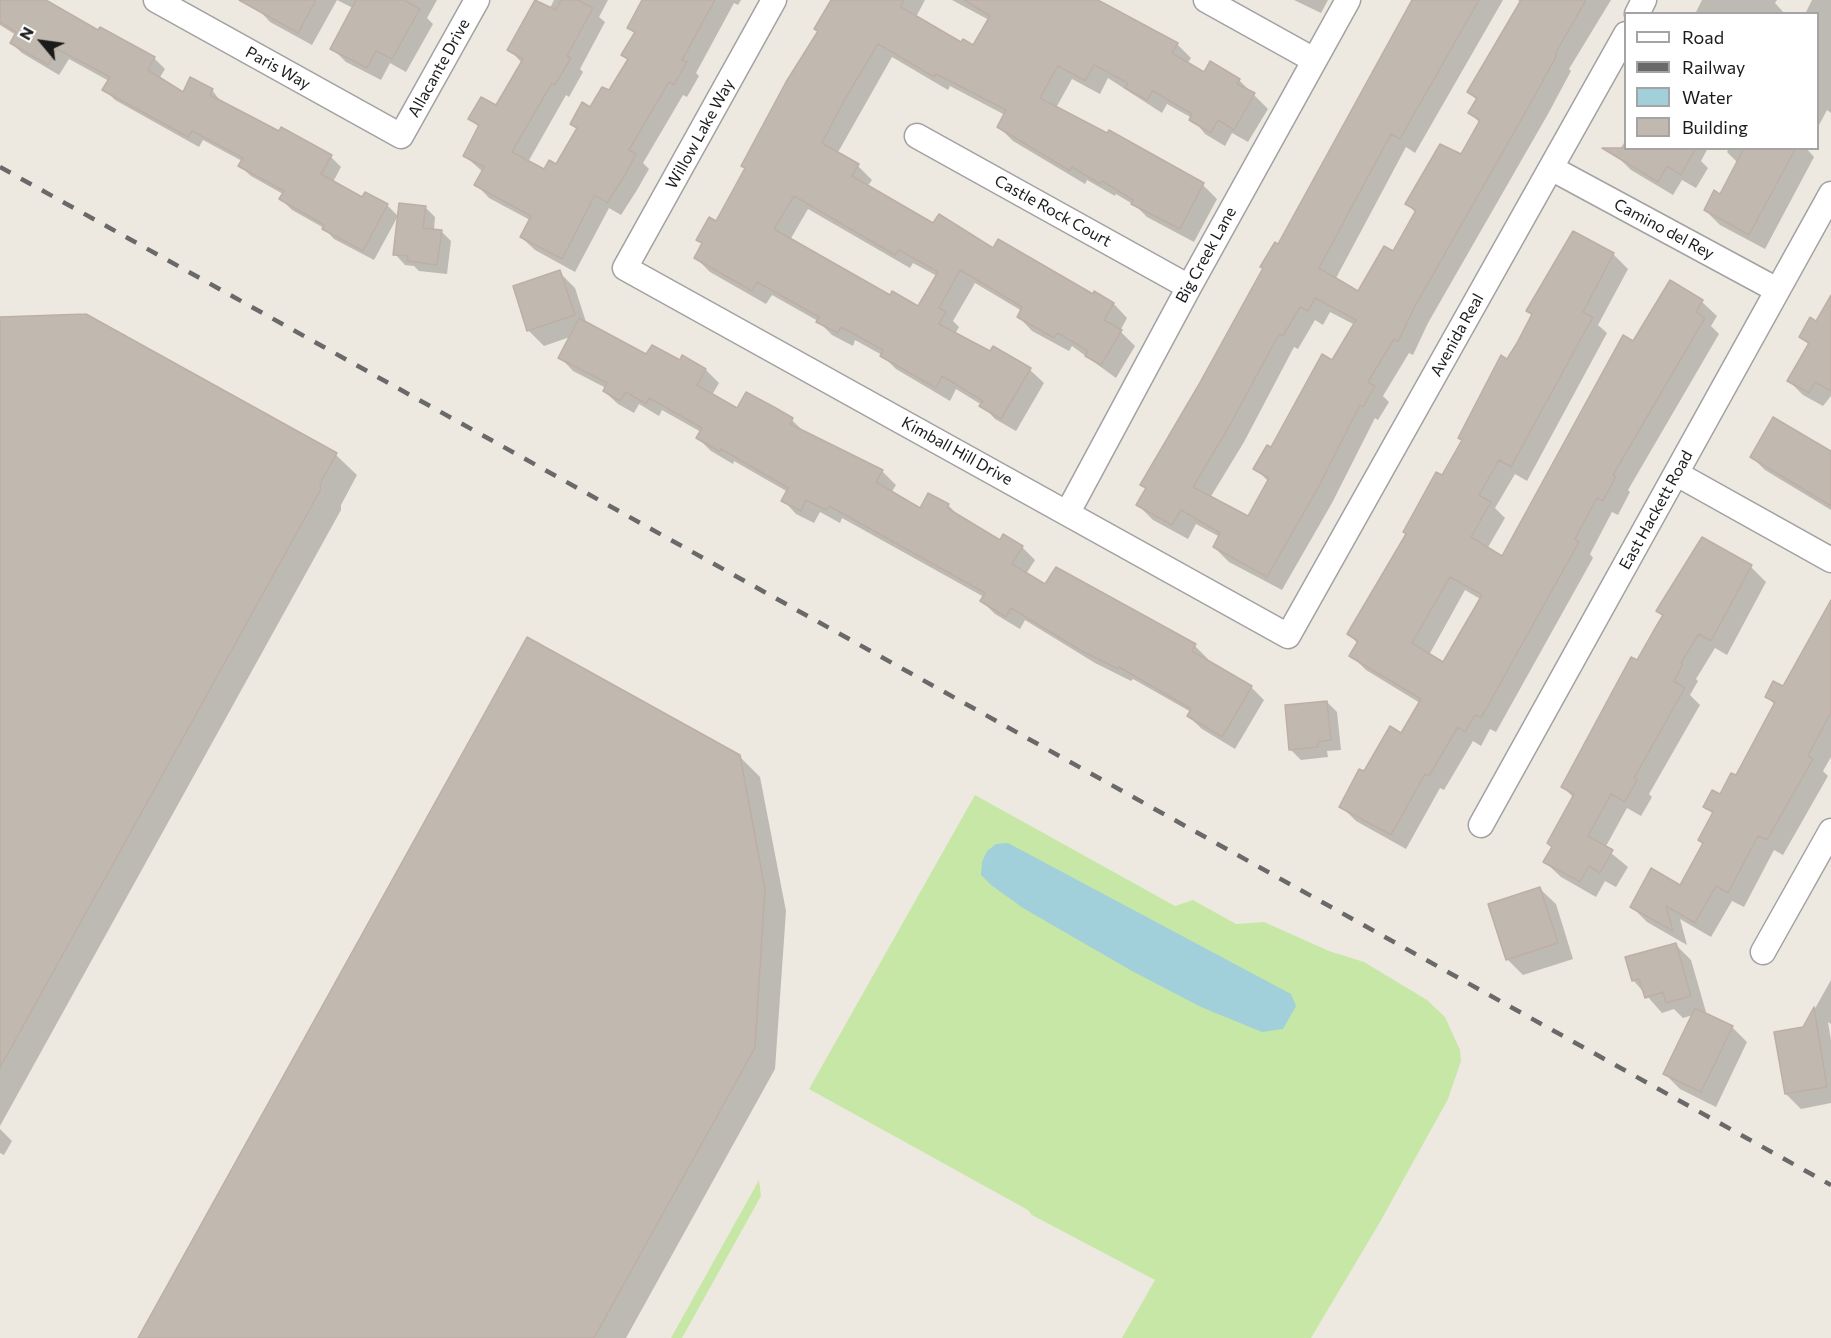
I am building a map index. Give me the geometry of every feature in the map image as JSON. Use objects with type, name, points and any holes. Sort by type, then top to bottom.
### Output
[{"type":"street","name":"Paris Way","points":[[156,0],[184,7],[401,136]]},
{"type":"street","name":"Allacante Drive","points":[[401,136],[477,0]]},
{"type":"street","name":"Willow Lake Way","points":[[625,268],[774,0]]},
{"type":"street","points":[[1206,0],[1314,60]]},
{"type":"street","name":"Big Creek Lane","points":[[1068,512],[1348,0]]},
{"type":"street","name":"Avenida Real","points":[[1288,636],[1624,38]]},
{"type":"street","name":"Castle Rock Court","points":[[917,136],[1189,287]]},
{"type":"street","name":"Camino del Rey","points":[[1551,168],[1777,290]]},
{"type":"street","name":"East Hackett Road","points":[[1481,825],[1831,194]]},
{"type":"street","name":"Kimball Hill Drive","points":[[625,268],[1288,636]]},
{"type":"street","points":[[1677,474],[1831,560]]},
{"type":"street","points":[[1763,952],[1831,831]]},
{"type":"green space","points":[[975,795],[1175,906],[1193,900],[1236,924],[1264,922],[1329,951],[1364,962],[1427,1000],[1445,1017],[1460,1050],[1461,1061],[1448,1099],[1380,1222],[1311,1338],[1122,1338],[1155,1280],[1032,1215],[1028,1210],[809,1089]]},
{"type":"green space","points":[[759,1180],[761,1196],[682,1338],[671,1338]]},
{"type":"water","points":[[1008,843],[1291,994],[1296,1006],[1283,1029],[1262,1032],[1201,1007],[1132,971],[1023,908],[981,875],[982,862],[987,851],[996,844]]},
{"type":"building","points":[[0,0],[46,0],[98,30],[100,27],[155,57],[148,70],[183,92],[190,77],[213,89],[210,95],[279,131],[281,127],[332,155],[321,174],[362,197],[365,192],[388,204],[363,251],[322,229],[324,225],[279,199],[284,191],[238,166],[243,158],[192,131],[188,137],[102,90],[110,77],[57,49],[48,65],[10,43],[16,32],[0,22]]},
{"type":"building","points":[[239,0],[316,0],[298,33]]},
{"type":"building","points":[[356,0],[404,0],[420,9],[392,59],[376,51],[367,68],[330,49]]},
{"type":"building","points":[[535,0],[556,10],[561,0],[578,0],[593,8],[567,56],[571,58],[555,85],[552,83],[512,152],[544,169],[549,160],[556,164],[577,128],[570,124],[582,102],[590,107],[602,87],[609,90],[628,59],[621,55],[635,32],[627,28],[642,0],[715,0],[682,60],[687,62],[674,85],[669,82],[629,150],[636,154],[624,177],[607,203],[595,195],[562,259],[520,237],[531,216],[474,185],[484,167],[463,156],[479,125],[468,119],[481,97],[496,105],[523,59],[507,50]]},
{"type":"building","points":[[831,0],[904,0],[901,7],[961,42],[963,39],[973,45],[990,16],[964,0],[1098,0],[1178,43],[1172,53],[1204,72],[1210,61],[1240,79],[1237,84],[1255,93],[1234,130],[1218,120],[1211,133],[1189,120],[1192,114],[1153,91],[1147,100],[1125,88],[1128,83],[1094,65],[1085,81],[1058,66],[1040,98],[1107,133],[1109,130],[1204,183],[1180,229],[1131,204],[1133,200],[1102,181],[1100,184],[1072,167],[1070,171],[997,127],[1006,110],[936,74],[934,77],[878,44],[822,143],[859,164],[852,176],[933,223],[939,214],[993,248],[998,239],[1093,294],[1094,291],[1114,303],[1104,320],[1122,330],[1101,365],[1085,356],[1088,351],[1058,333],[1054,338],[1017,317],[1022,307],[960,270],[939,308],[946,312],[939,324],[990,351],[993,346],[1031,368],[1001,419],[979,406],[983,401],[942,376],[936,388],[880,356],[883,350],[841,327],[838,333],[816,322],[819,317],[757,282],[752,291],[694,258],[702,243],[696,240],[709,217],[716,221],[745,168],[741,166],[786,82],[818,31],[814,29]],"holes":[[[794,196],[895,255],[899,250],[938,272],[918,306],[892,291],[890,295],[774,229]]]},
{"type":"building","points":[[1412,0],[1479,0],[1400,139],[1391,134],[1319,268],[1358,291],[1384,246],[1393,251],[1416,210],[1405,204],[1440,144],[1461,154],[1480,120],[1468,113],[1477,98],[1467,92],[1521,0],[1586,0],[1555,54],[1557,55],[1533,99],[1414,308],[1398,342],[1394,339],[1368,382],[1375,386],[1363,407],[1360,405],[1318,488],[1267,577],[1213,547],[1220,533],[1181,510],[1172,525],[1136,505],[1146,488],[1140,485],[1263,268],[1260,267],[1275,242],[1278,244]],"holes":[[[1315,298],[1356,320],[1332,360],[1322,354],[1271,447],[1267,445],[1253,469],[1269,478],[1248,516],[1193,487],[1229,427],[1279,334],[1283,336],[1300,307],[1308,311]]]},
{"type":"building","points":[[1602,148],[1695,150],[1681,175],[1667,166],[1658,182]]},
{"type":"building","points":[[1743,150],[1795,150],[1749,235],[1704,210],[1714,190],[1720,194]]},
{"type":"building","points":[[399,203],[426,206],[423,228],[442,230],[437,265],[407,261],[408,256],[393,255]]},
{"type":"building","points":[[1573,231],[1614,253],[1583,312],[1593,317],[1511,467],[1499,460],[1479,495],[1491,502],[1471,537],[1502,556],[1623,335],[1633,341],[1670,280],[1703,300],[1696,312],[1705,318],[1613,475],[1616,476],[1603,501],[1597,498],[1575,539],[1579,542],[1481,718],[1475,715],[1465,732],[1458,727],[1429,776],[1425,774],[1391,835],[1339,807],[1359,769],[1364,771],[1390,726],[1401,733],[1421,699],[1349,656],[1358,641],[1347,634],[1406,534],[1403,532],[1436,472],[1442,475],[1462,440],[1458,438],[1501,355],[1507,359],[1517,343],[1532,314],[1526,311]],"holes":[[[1450,577],[1482,595],[1443,662],[1412,643]]]},
{"type":"building","points":[[560,270],[575,315],[527,331],[513,286]]},
{"type":"building","points":[[1831,295],[1831,391],[1815,382],[1809,393],[1787,381],[1809,343],[1799,337],[1810,317],[1816,321]]},
{"type":"building","points":[[86,314],[337,453],[320,484],[321,489],[0,1068],[0,317]]},
{"type":"building","points":[[579,318],[646,354],[652,345],[680,360],[682,355],[706,369],[697,385],[737,408],[746,392],[774,407],[793,418],[790,424],[883,470],[876,482],[920,508],[928,493],[949,504],[947,508],[1000,540],[1003,534],[1023,546],[1012,564],[1045,584],[1056,567],[1196,644],[1192,651],[1252,686],[1222,737],[1187,716],[1191,709],[1119,667],[1118,669],[1080,650],[1011,608],[1006,617],[980,601],[985,593],[829,506],[826,510],[806,500],[801,511],[781,501],[788,488],[721,449],[720,452],[696,438],[702,428],[649,398],[646,404],[626,392],[620,401],[603,391],[607,383],[558,358]]},
{"type":"building","points":[[1773,417],[1831,451],[1831,506],[1750,457]]},
{"type":"building","points":[[1702,537],[1752,565],[1711,641],[1699,634],[1681,663],[1683,664],[1674,681],[1685,688],[1634,778],[1637,780],[1625,802],[1611,794],[1588,836],[1613,850],[1600,873],[1589,866],[1580,882],[1543,862],[1552,847],[1547,843],[1574,794],[1561,787],[1631,657],[1637,660],[1663,615],[1656,611]]},
{"type":"building","points":[[1831,600],[1831,712],[1808,756],[1813,759],[1767,840],[1758,836],[1728,893],[1716,886],[1695,923],[1666,906],[1673,931],[1630,907],[1651,868],[1680,885],[1703,843],[1698,840],[1713,812],[1703,807],[1712,790],[1720,794],[1731,773],[1736,775],[1775,702],[1765,697],[1773,681],[1783,686]]},
{"type":"building","points":[[527,637],[740,755],[765,889],[755,1048],[594,1338],[138,1338]]},
{"type":"building","points":[[1327,701],[1331,740],[1318,742],[1318,747],[1289,750],[1285,705]]},
{"type":"building","points":[[1540,887],[1558,943],[1506,960],[1488,904]]},
{"type":"building","points":[[1676,943],[1691,996],[1666,1003],[1663,992],[1645,998],[1639,979],[1632,981],[1625,957]]},
{"type":"building","points":[[1814,1007],[1827,1087],[1785,1094],[1774,1032],[1803,1027]]},
{"type":"building","points":[[1695,1008],[1733,1026],[1701,1092],[1663,1074]]},
{"type":"railway","points":[[0,167],[1831,1185]]}]
